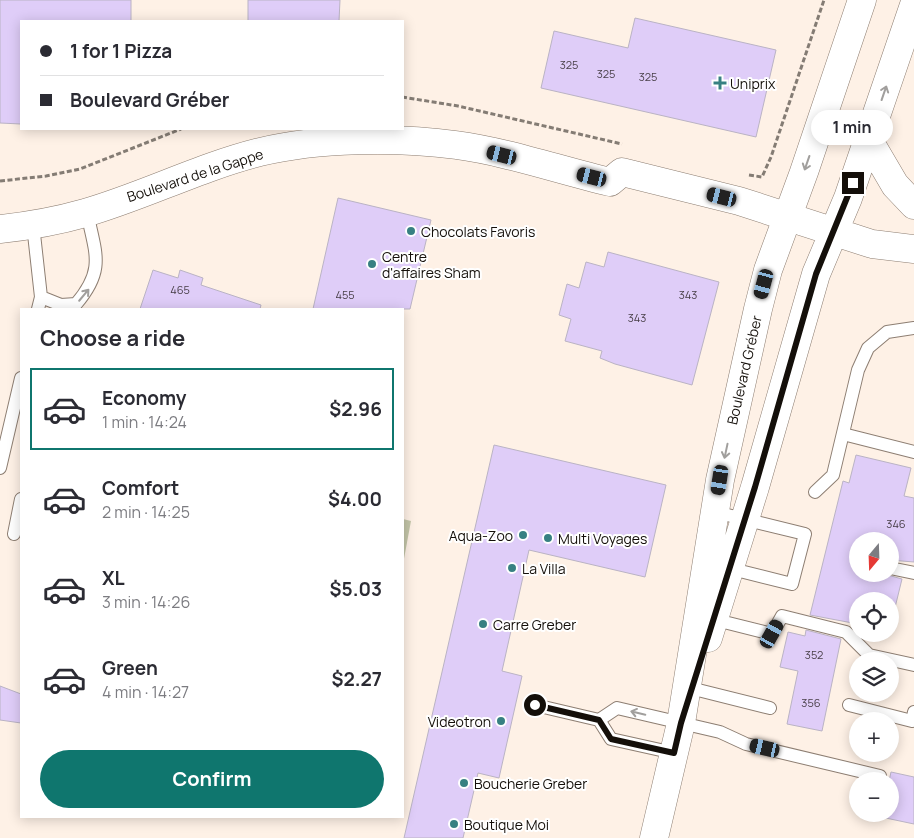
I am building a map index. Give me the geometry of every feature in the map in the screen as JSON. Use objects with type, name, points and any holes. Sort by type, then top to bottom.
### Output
[{"type":"main road","name":"Boulevard Gréber","points":[[654,838],[718,565],[715,512],[758,309],[768,270],[788,218],[862,0]]},
{"type":"main road","name":"Boulevard Gréber","points":[[718,565],[745,519],[816,274],[848,198],[914,8]]},
{"type":"main road","name":"Boulevard de la Gappe","points":[[0,229],[33,225],[87,212],[261,152],[389,135],[456,145],[610,182],[622,172],[738,201],[880,246],[914,249]]},
{"type":"main road","points":[[868,139],[895,186],[914,205]]},
{"type":"lane","points":[[33,225],[39,303],[61,307],[76,304],[90,287],[98,263],[87,212]]},
{"type":"lane","points":[[815,492],[833,475],[858,370],[868,348],[887,332],[914,328]]},
{"type":"lane","points":[[0,468],[20,382]]},
{"type":"lane","points":[[843,434],[914,452]]},
{"type":"lane","points":[[14,534],[20,504]]},
{"type":"lane","points":[[715,512],[805,534],[792,584],[718,565]]},
{"type":"lane","points":[[899,570],[914,574]]},
{"type":"lane","points":[[706,618],[772,634],[782,616],[846,632],[869,655],[914,665]]},
{"type":"lane","points":[[689,688],[770,708]]},
{"type":"lane","points":[[535,705],[599,720],[611,739],[674,753]]},
{"type":"lane","points":[[849,705],[912,721],[914,712]]},
{"type":"lane","points":[[599,720],[617,708],[720,732],[746,744],[863,772]]},
{"type":"path","points":[[741,174],[762,177],[772,157],[824,0]]},
{"type":"path","points":[[404,98],[458,106],[629,146]]},
{"type":"path","points":[[0,181],[46,176],[80,169],[178,130]]},
{"type":"green space","points":[[404,519],[411,521],[404,559]]},
{"type":"building","points":[[0,0],[131,0],[131,20],[20,20],[20,124],[0,123]]},
{"type":"building","points":[[248,0],[340,0],[339,20],[248,20]]},
{"type":"building","points":[[635,18],[776,50],[756,137],[541,88],[554,31],[628,48]]},
{"type":"building","name":"Centre d'affaires Sham","points":[[338,198],[431,220],[410,309],[313,308]]},
{"type":"building","points":[[608,252],[719,282],[692,385],[615,364],[600,358],[602,351],[565,341],[571,319],[559,315],[567,284],[579,288],[586,262],[604,267]]},
{"type":"building","points":[[153,270],[178,278],[180,270],[203,278],[201,285],[261,305],[260,308],[140,308]]},
{"type":"building","name":"Carre Greber","points":[[494,445],[666,485],[645,577],[529,550],[502,671],[522,676],[499,778],[478,773],[463,838],[404,838]]},
{"type":"building","points":[[856,455],[911,468],[904,496],[914,498],[914,562],[899,561],[899,532],[849,532],[849,582],[899,582],[899,578],[902,579],[899,592],[849,592],[849,622],[810,615],[843,481],[849,483]]},
{"type":"building","points":[[806,630],[841,639],[822,731],[787,724],[798,671],[780,667],[788,632],[805,636]]},
{"type":"building","points":[[0,686],[20,694],[20,723],[0,720]]},
{"type":"building","points":[[899,774],[914,777],[914,824],[899,821]]},
{"type":"place","name":"Uniprix","points":[[720,83]]},
{"type":"place","name":"Chocolats Favoris","points":[[411,231]]},
{"type":"place","name":"Centre d'affaires Sham","points":[[372,264]]},
{"type":"place","name":"Aqua-Zoo","points":[[523,535]]},
{"type":"place","name":"Multi Voyages","points":[[548,538]]},
{"type":"place","name":"La Villa","points":[[512,568]]},
{"type":"place","name":"Carre Greber","points":[[483,624]]},
{"type":"place","name":"Videotron","points":[[501,721]]},
{"type":"place","name":"Boucherie Greber","points":[[464,783]]},
{"type":"place","name":"Boutique Moi","points":[[454,824]]},
{"type":"route","points":[[535,705],[599,720],[611,739],[674,753],[681,723],[755,487],[816,274],[853,183]]}]
